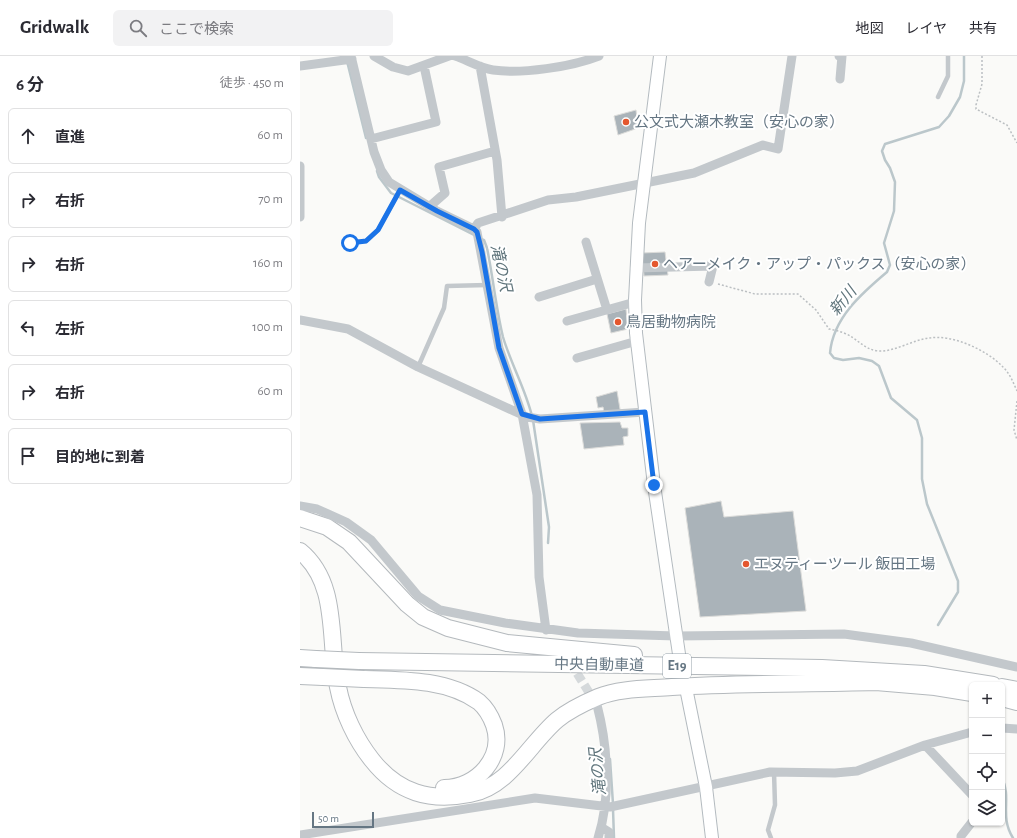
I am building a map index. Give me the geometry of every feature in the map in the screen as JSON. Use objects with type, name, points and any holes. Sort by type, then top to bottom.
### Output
[{"type":"highway","points":[[300,518],[327,526],[349,542],[407,604],[423,617],[448,628],[507,643],[571,650],[668,658],[796,660],[822,668]]},
{"type":"highway","points":[[300,540],[319,555],[336,592],[348,688],[362,728],[384,760],[401,776],[412,782],[435,788],[449,788],[468,783],[483,772],[496,752],[497,734],[491,717],[479,702],[455,690],[362,670]]},
{"type":"highway","points":[[300,551],[307,557],[316,569],[328,598],[338,688],[354,732],[377,767],[391,780],[409,791],[422,795],[448,798],[471,794],[492,786],[507,775],[540,736],[558,719],[570,711],[600,696],[622,691],[674,687],[875,682]]},
{"type":"highway","points":[[300,676],[315,666]]},
{"type":"highway","name":"中央自動車道","points":[[300,668],[315,666],[362,670],[787,678],[875,682],[935,687],[969,693]]},
{"type":"highway","name":"中央自動車道","points":[[362,670],[822,668],[924,674],[974,682]]},
{"type":"highway","points":[[1005,688],[1017,690]]},
{"type":"highway","points":[[1005,699],[1017,702]]},
{"type":"street","points":[[374,56],[393,67],[408,71],[449,56]]},
{"type":"street","points":[[455,56],[492,70],[546,69],[599,56]]},
{"type":"street","points":[[660,56],[635,268],[635,302],[637,341],[654,485],[679,654]]},
{"type":"street","points":[[560,645],[549,630],[540,577],[537,495],[524,416],[499,348],[480,243],[476,230],[478,223],[548,200],[576,197],[694,173],[763,145],[778,149],[792,56]]},
{"type":"street","points":[[839,56],[842,56],[840,80]]},
{"type":"street","points":[[300,66],[352,58],[371,139],[381,170],[389,182],[429,207],[476,230]]},
{"type":"street","points":[[371,139],[436,122],[424,66]]},
{"type":"street","points":[[480,66],[495,151],[502,216]]},
{"type":"street","points":[[429,207],[445,193],[439,167],[495,151]]},
{"type":"street","points":[[300,166],[300,217]]},
{"type":"street","points":[[586,242],[607,310]]},
{"type":"street","points":[[635,268],[713,266],[709,282]]},
{"type":"street","points":[[539,297],[597,279]]},
{"type":"street","points":[[567,321],[635,302]]},
{"type":"street","points":[[300,320],[348,329],[418,367],[524,416],[537,419],[623,415],[645,412]]},
{"type":"street","points":[[577,358],[637,341]]},
{"type":"street","points":[[300,506],[317,509],[339,519],[371,540],[418,596],[440,610],[549,630],[676,636],[844,634],[911,643],[1017,667]]},
{"type":"street","points":[[687,693],[706,787],[712,838]]},
{"type":"street","points":[[597,705],[611,806],[601,827],[598,838]]},
{"type":"street","points":[[1005,728],[1017,729]]},
{"type":"street","points":[[300,834],[535,798],[611,806],[774,772],[835,773],[857,771],[925,745],[969,733]]},
{"type":"street","points":[[925,745],[969,792]]},
{"type":"street","points":[[961,838],[965,829],[969,825]]},
{"type":"street","points":[[601,827],[609,832],[609,838]]},
{"type":"lane","points":[[938,97],[948,76],[948,56]]},
{"type":"lane","points":[[350,243],[366,241],[378,230],[400,190]]},
{"type":"lane","points":[[418,367],[444,308],[447,286],[487,285]]},
{"type":"lane","points":[[771,838],[768,830],[775,805],[774,772]]},
{"type":"path","points":[[982,56],[982,84],[976,109],[1006,125],[1017,143]]},
{"type":"path","points":[[709,282],[755,294],[798,294],[816,310],[829,329],[845,333],[865,348],[886,350],[927,338],[943,337],[952,339],[979,350],[1002,366],[1011,378],[1017,391]]},
{"type":"path","points":[[1017,401],[1014,430],[1017,440]]},
{"type":"building","name":"公文式大瀬木教室（安心の家）","points":[[636,110],[638,128],[618,135],[614,116]]},
{"type":"building","name":"ヘアーメイク・アップ・パックス（安心の家）","points":[[665,252],[668,275],[644,276],[642,253]]},
{"type":"building","name":"鳥居動物病院","points":[[626,309],[628,329],[611,333],[607,314]]},
{"type":"building","points":[[617,391],[621,415],[605,417],[603,407],[598,408],[596,397]]},
{"type":"building","points":[[620,422],[622,428],[628,428],[628,436],[623,437],[624,445],[584,449],[580,423]]},
{"type":"building","name":"エヌティーツール 飯田工場","points":[[721,501],[724,517],[793,511],[806,611],[700,617],[685,508]]},
{"type":"waterway","name":"新川","points":[[938,625],[958,592],[958,581],[927,504],[922,479],[922,438],[917,420],[891,398],[879,366],[872,361],[859,358],[843,360],[834,358],[830,353],[832,340],[850,307],[887,272],[890,265],[884,243],[894,211],[895,182],[882,151],[885,144],[939,127],[949,116],[960,97],[964,81],[964,56]]},
{"type":"waterway","name":"滝の沢","points":[[347,61],[366,138]]},
{"type":"waterway","name":"滝の沢","points":[[377,171],[379,177],[391,193],[476,236]]},
{"type":"waterway","name":"滝の沢","points":[[480,238],[484,240],[487,248],[503,337],[526,396],[532,416]]},
{"type":"waterway","name":"滝の沢","points":[[533,420],[549,527],[548,543]]},
{"type":"waterway","name":"滝の沢","points":[[610,759],[613,804]]},
{"type":"waterway","name":"新川","points":[[1005,785],[1007,822],[1013,838]]},
{"type":"waterway","name":"滝の沢","points":[[613,809],[614,838]]},
{"type":"tunnel","points":[[570,662],[595,702]]},
{"type":"place","name":"公文式大瀬木教室（安心の家）","points":[[626,122]]},
{"type":"place","name":"ヘアーメイク・アップ・パックス（安心の家）","points":[[655,264]]},
{"type":"place","name":"鳥居動物病院","points":[[618,322]]},
{"type":"place","name":"エヌティーツール 飯田工場","points":[[746,564]]},
{"type":"route","points":[[350,243],[366,241],[378,230],[400,190],[437,211],[474,229],[477,232],[482,252],[491,310],[499,348],[522,414],[527,417],[540,419],[623,415],[645,412],[654,485]]}]
